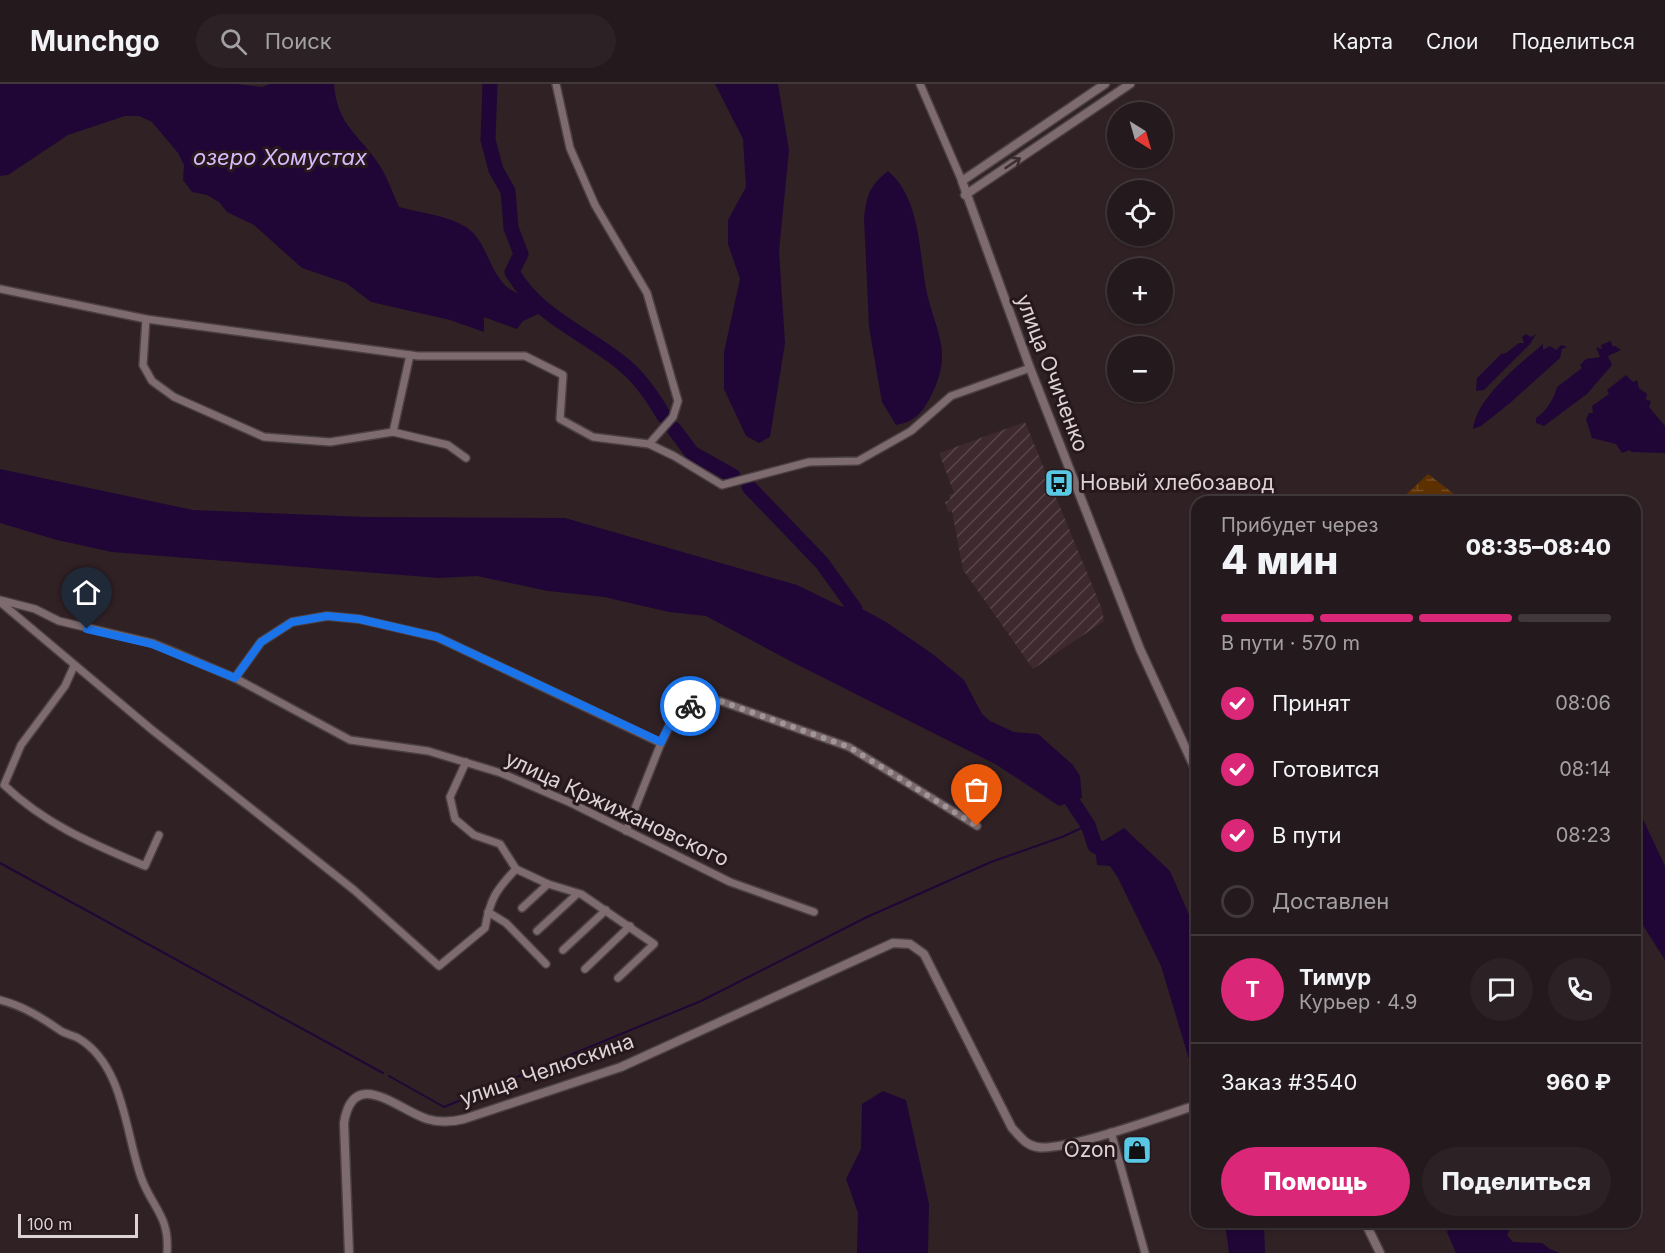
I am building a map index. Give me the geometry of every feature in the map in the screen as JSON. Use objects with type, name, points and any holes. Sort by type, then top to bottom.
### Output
[{"type":"street","points":[[556,84],[570,148],[595,205],[647,293],[678,401],[673,417],[649,444]]},
{"type":"street","name":"улица Очиченко","points":[[920,84],[962,181],[965,195],[1030,368],[1140,649],[1191,760]]},
{"type":"street","points":[[962,181],[1105,84]]},
{"type":"street","points":[[965,195],[1130,84]]},
{"type":"street","points":[[0,289],[146,320],[410,355],[525,356],[563,375],[560,419],[593,436],[649,444],[722,485],[809,462],[858,461],[911,431],[951,396],[1030,368]]},
{"type":"street","points":[[146,320],[143,365],[152,381],[174,397],[264,437],[330,442],[393,432],[448,445],[466,458]]},
{"type":"street","points":[[393,432],[410,355]]},
{"type":"street","name":"улица Кржижановского","points":[[0,601],[74,666],[354,890],[439,966],[485,928],[488,912]]},
{"type":"street","name":"улица Кржижановского","points":[[0,601],[35,609],[58,621],[152,644],[235,678],[350,741],[428,751],[501,773],[730,882],[814,912]]},
{"type":"street","points":[[235,678],[261,642],[292,622],[327,616],[359,619],[437,637],[661,742]]},
{"type":"street","points":[[74,666],[65,686],[21,745],[4,785],[28,808],[69,832],[145,866],[159,835]]},
{"type":"street","points":[[626,831],[661,742],[678,708],[720,701],[849,747],[977,826]]},
{"type":"street","points":[[466,762],[450,797],[455,819],[474,835],[500,844],[516,869],[576,895],[581,894],[654,944],[618,978]]},
{"type":"street","points":[[516,869],[495,891],[488,912],[506,922],[546,964]]},
{"type":"street","points":[[522,908],[548,884]]},
{"type":"street","points":[[537,932],[576,895]]},
{"type":"street","points":[[563,950],[606,910]]},
{"type":"street","points":[[585,969],[630,926]]},
{"type":"street","name":"улица Челюскина","points":[[349,1253],[344,1124],[347,1107],[358,1096],[371,1094],[383,1096],[426,1119],[439,1122],[464,1119],[621,1066],[892,943],[910,944],[924,954],[1012,1128],[1026,1143],[1038,1147],[1051,1147],[1111,1132]]},
{"type":"street","points":[[0,1000],[19,1005],[64,1033],[78,1038],[95,1054],[110,1074],[122,1103],[142,1181],[165,1222],[167,1253]]},
{"type":"street","points":[[1145,1253],[1111,1132],[1191,1107]]},
{"type":"street","points":[[1368,1228],[1380,1253]]},
{"type":"shaded area","points":[[1025,422],[1102,609],[1104,621],[1033,669],[963,570],[952,511],[948,512],[945,502],[950,500],[949,495],[954,493],[939,453]]},
{"type":"green space","points":[[1428,474],[1454,494],[1452,496],[1404,496]]},
{"type":"water","name":"озеро Хомустах","points":[[0,84],[236,84],[262,87],[270,84],[334,84],[343,118],[380,165],[399,207],[442,217],[466,227],[480,242],[495,271],[508,288],[539,300],[545,311],[523,321],[517,329],[484,317],[484,332],[450,320],[371,302],[346,283],[302,268],[254,225],[227,212],[219,202],[207,195],[192,192],[183,180],[184,165],[178,153],[152,122],[139,116],[125,116],[68,135],[8,175],[0,176]]},
{"type":"water","points":[[715,84],[778,84],[789,150],[779,251],[785,343],[770,437],[759,443],[746,436],[724,389],[724,352],[740,279],[728,244],[728,220],[746,187],[743,139]]},
{"type":"water","points":[[888,171],[906,194],[912,208],[925,283],[942,352],[938,381],[927,403],[913,419],[896,425],[882,402],[869,327],[864,218],[870,191]]},
{"type":"water","points":[[1526,334],[1531,337],[1536,334],[1530,344],[1484,390],[1476,391],[1477,378],[1501,354],[1519,343],[1524,343],[1522,337]]},
{"type":"water","points":[[1611,341],[1612,346],[1621,350],[1608,356],[1612,365],[1587,394],[1544,426],[1536,423],[1536,418],[1550,404],[1557,387],[1582,368],[1580,365],[1586,359],[1600,357],[1596,347],[1602,349],[1601,345]]},
{"type":"water","points":[[1543,344],[1543,350],[1550,346],[1556,350],[1561,345],[1567,347],[1562,349],[1560,358],[1510,403],[1481,426],[1473,429],[1482,405],[1491,393]]},
{"type":"water","points":[[1626,375],[1633,382],[1637,380],[1639,388],[1647,394],[1646,400],[1651,401],[1649,407],[1665,426],[1665,453],[1631,452],[1630,450],[1622,453],[1616,444],[1592,438],[1586,419],[1589,413],[1593,413],[1592,406],[1609,394],[1607,390]]},
{"type":"water","points":[[0,469],[193,510],[366,517],[565,518],[797,585],[840,606],[864,610],[886,622],[934,655],[964,680],[982,714],[990,721],[1014,732],[1038,734],[1073,765],[1080,776],[1082,798],[1059,806],[997,765],[706,616],[669,612],[604,597],[548,591],[477,576],[439,578],[112,552],[57,540],[0,523]]},
{"type":"water","points":[[1641,815],[1665,866],[1665,960],[1641,922]]},
{"type":"water","points":[[1124,828],[1170,871],[1191,919],[1191,1066],[1161,966],[1118,878],[1110,866],[1097,865],[1095,846]]},
{"type":"water","points":[[883,1091],[906,1100],[929,1204],[928,1253],[857,1253],[858,1213],[846,1179],[861,1149],[862,1104]]},
{"type":"water","points":[[1226,1228],[1264,1228],[1265,1253],[1229,1253]]},
{"type":"water","points":[[1449,1228],[1510,1228],[1507,1235],[1513,1242],[1542,1243],[1560,1253],[1456,1253],[1447,1232]]},
{"type":"waterway","points":[[490,84],[488,140],[496,170],[508,191],[511,228],[521,254],[512,272],[523,288],[549,313],[630,370],[656,402],[664,416]]},
{"type":"waterway","points":[[674,429],[692,453],[733,476]]},
{"type":"waterway","points":[[749,487],[822,563],[855,609]]},
{"type":"waterway","points":[[1072,801],[1088,825],[1095,846],[1112,852]]},
{"type":"waterway","points":[[389,1076],[444,1107],[701,1001],[867,917],[991,862],[1062,837],[1088,825]]},
{"type":"waterway","points":[[0,863],[383,1073]]},
{"type":"way so far","points":[[690,706],[720,701],[849,747],[977,826]]},
{"type":"place","name":"Новый хлебозавод","points":[[1059,483]]},
{"type":"place","name":"Ozon","points":[[1137,1150]]},
{"type":"route","points":[[87,629],[133,638],[174,651],[235,678],[261,642],[292,622],[327,616],[359,619],[437,637],[661,742],[678,708],[690,706]]}]
